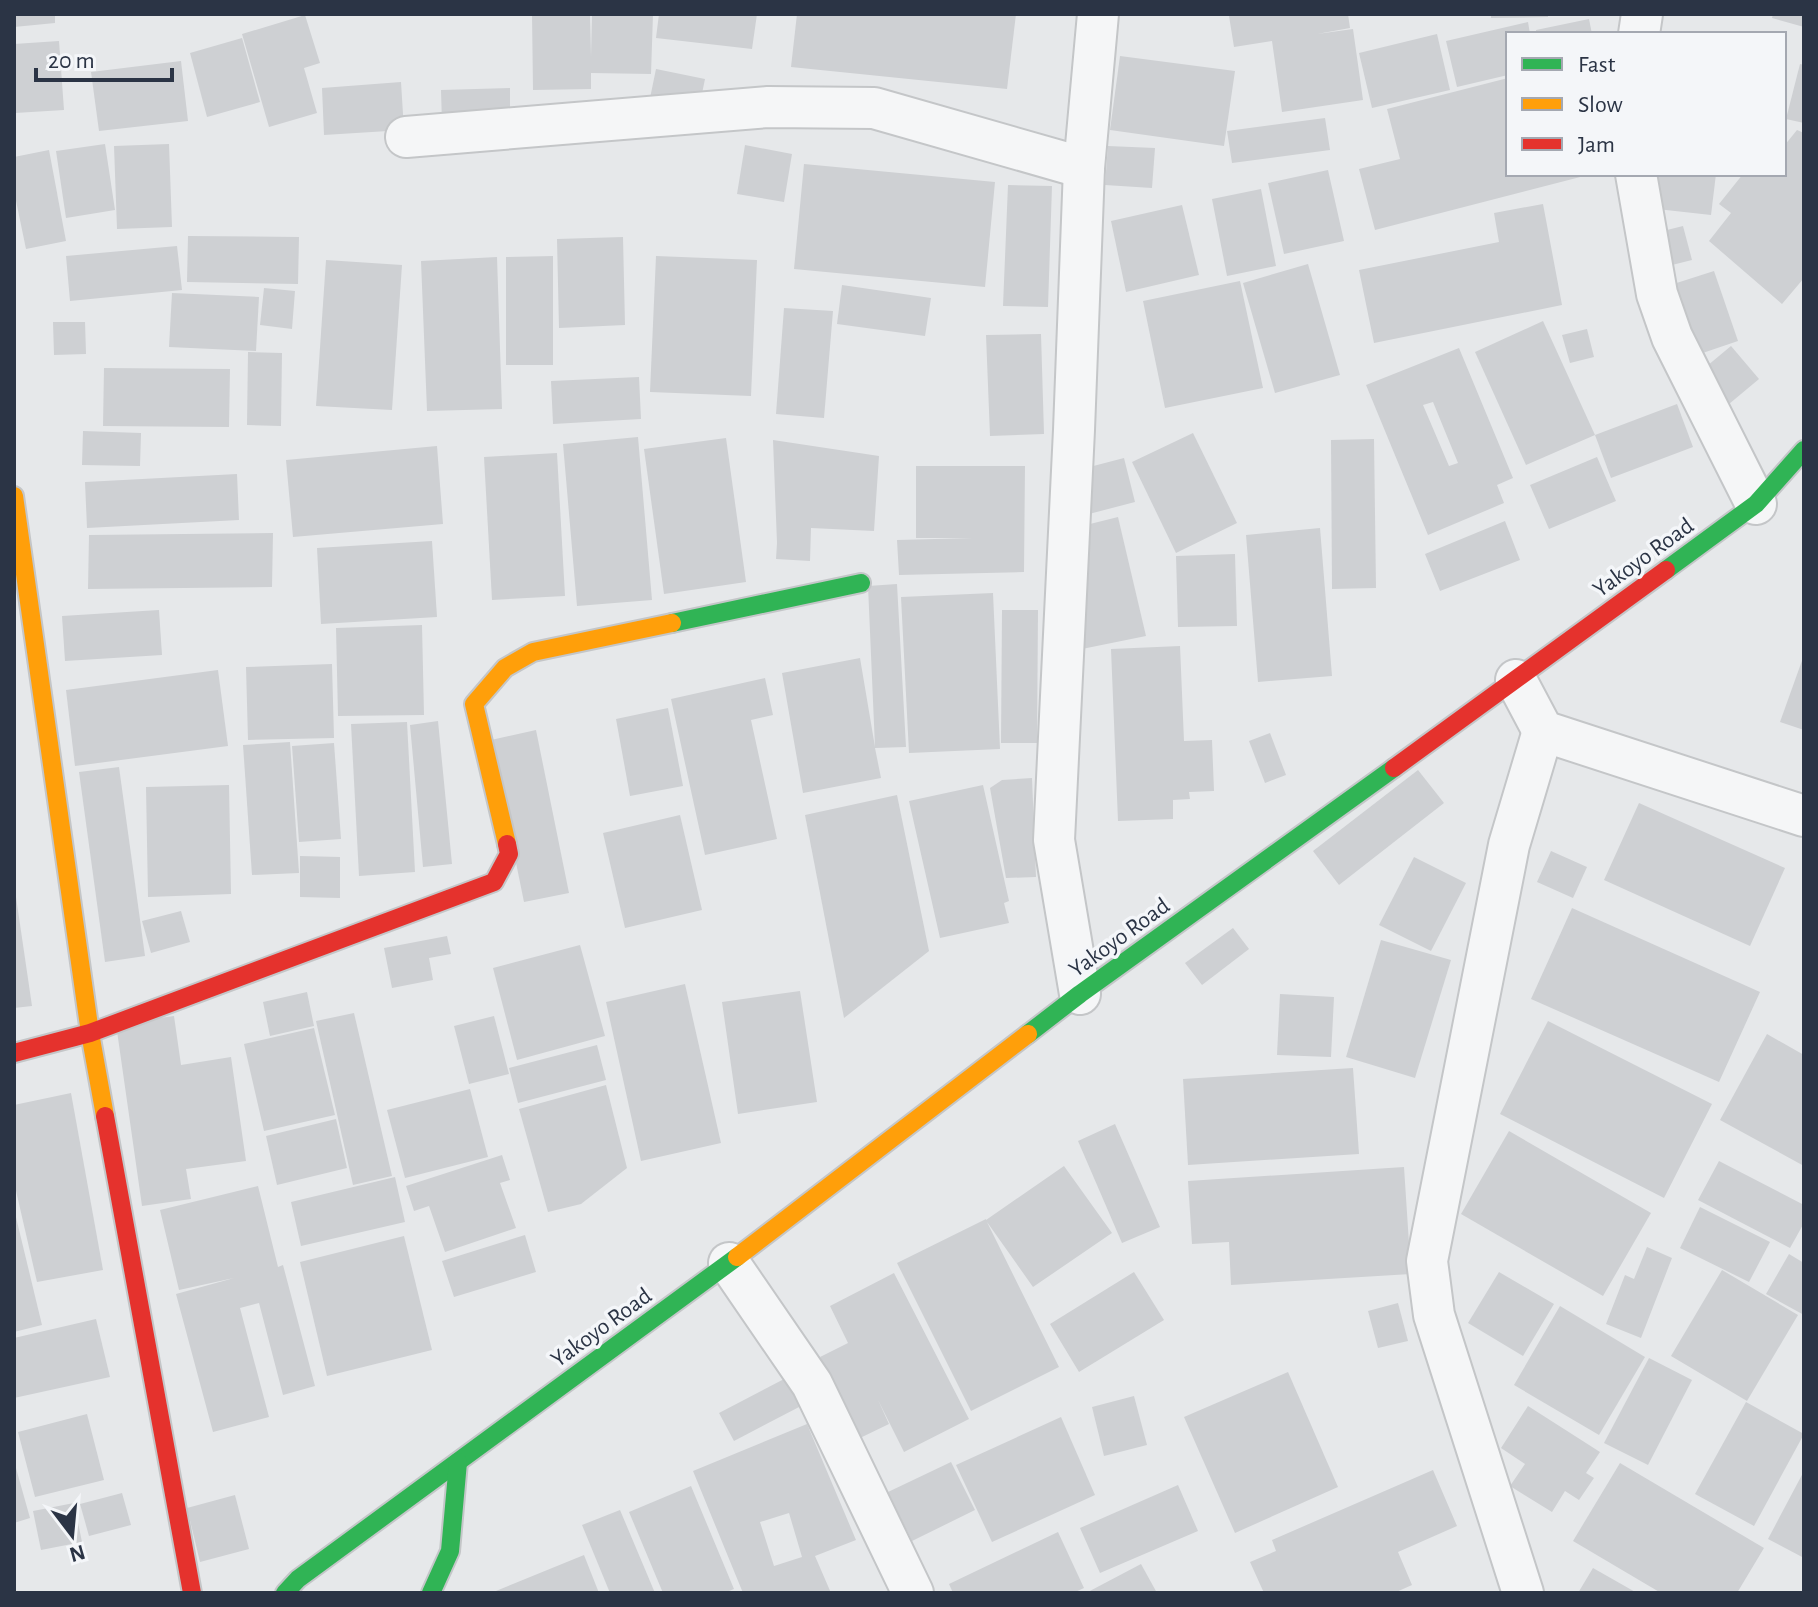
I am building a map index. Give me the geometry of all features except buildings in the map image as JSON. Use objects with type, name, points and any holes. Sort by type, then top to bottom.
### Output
[{"type":"street","points":[[1080,994],[1054,840],[1084,168],[1098,14]]},
{"type":"street","points":[[406,137],[768,107],[874,108],[1084,168]]},
{"type":"street","points":[[1636,176],[1657,294],[1672,337],[1756,504]]},
{"type":"street","name":"Yakoyo Road","points":[[285,1593],[298,1579],[729,1263],[1080,994],[1756,504],[1804,450]]},
{"type":"street","points":[[14,496],[17,538],[90,1033],[192,1593]]},
{"type":"street","points":[[14,1053],[90,1033],[494,882],[509,854],[474,704],[505,668],[533,652],[861,583]]},
{"type":"street","points":[[1516,680],[1543,731],[1804,816]]},
{"type":"street","points":[[1523,1593],[1434,1315],[1427,1261],[1509,845],[1543,731]]},
{"type":"street","points":[[729,1263],[812,1384],[913,1593]]},
{"type":"street","points":[[431,1593],[450,1551],[458,1462]]},
{"type":"traffic: fast","points":[[1666,570],[1756,504],[1804,450]]},
{"type":"traffic: fast","points":[[672,623],[861,583]]},
{"type":"traffic: fast","points":[[1028,1034],[1394,768]]},
{"type":"traffic: fast","points":[[285,1593],[298,1579],[737,1257]]},
{"type":"traffic: fast","points":[[431,1593],[450,1551],[458,1462]]},
{"type":"traffic: slow","points":[[14,496],[90,1033],[105,1116]]},
{"type":"traffic: slow","points":[[507,844],[474,704],[505,668],[533,652],[672,623]]},
{"type":"traffic: slow","points":[[737,1257],[1028,1034]]},
{"type":"traffic: jam","points":[[1394,768],[1666,570]]},
{"type":"traffic: jam","points":[[14,1053],[90,1033],[494,882],[509,854],[507,844]]},
{"type":"traffic: jam","points":[[105,1116],[192,1593]]}]
